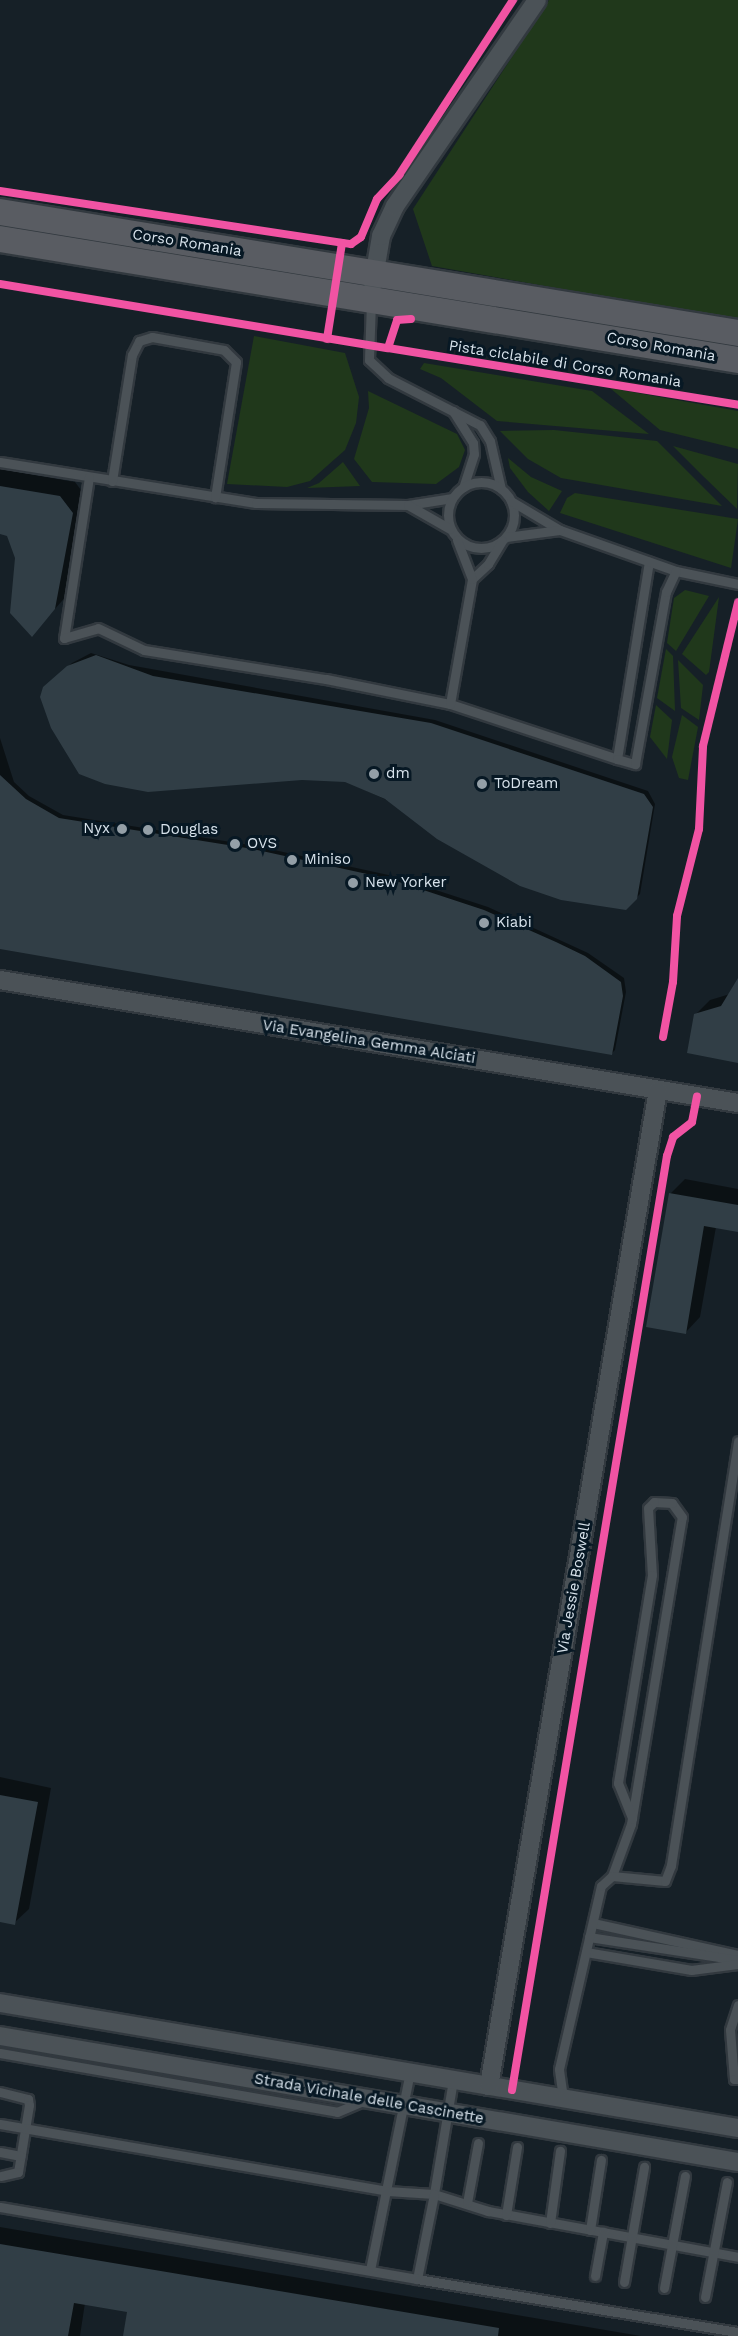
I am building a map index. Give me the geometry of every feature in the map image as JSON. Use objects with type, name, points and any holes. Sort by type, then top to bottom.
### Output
[{"type":"main road","name":"Corso Romania","points":[[0,212],[738,333]]},
{"type":"main road","name":"Corso Romania","points":[[0,239],[738,360]]},
{"type":"street","points":[[371,299],[381,236],[395,206],[537,0]]},
{"type":"street","name":"Via Evangelina Gemma Alciati","points":[[0,980],[738,1103]]},
{"type":"street","name":"Via Jessie Boswell","points":[[489,2086],[658,1090]]},
{"type":"street","points":[[0,2003],[738,2128]]},
{"type":"street","name":"Strada Vicinale delle Cascinette","points":[[0,2036],[738,2162]]},
{"type":"street","points":[[297,2086],[303,2054]]},
{"type":"lane","points":[[371,299],[367,356],[375,368],[472,419],[485,432],[501,489],[511,501],[560,530],[676,571],[738,584]]},
{"type":"lane","points":[[112,481],[132,355],[139,341],[152,337],[224,350],[236,362],[215,497]]},
{"type":"lane","points":[[450,530],[448,508],[452,498],[463,487],[474,454],[473,443],[453,411]]},
{"type":"lane","points":[[0,462],[215,497],[302,506],[408,505],[452,498]]},
{"type":"lane","points":[[89,477],[64,638],[98,628],[144,650],[327,679],[450,704],[635,764],[666,592],[676,571]]},
{"type":"lane","points":[[463,487],[478,482],[501,489]]},
{"type":"lane","points":[[450,704],[472,579],[504,539],[514,518],[511,501]]},
{"type":"lane","points":[[408,505],[450,530],[456,538],[472,579]]},
{"type":"lane","points":[[456,538],[475,548],[504,539],[560,530]]},
{"type":"lane","points":[[617,759],[649,562]]},
{"type":"lane","points":[[612,1876],[665,1881],[670,1865],[738,1441]]},
{"type":"lane","points":[[563,2098],[559,2069],[601,1886],[612,1876],[632,1818],[682,1517],[672,1503],[654,1502],[648,1508],[652,1575],[618,1783],[632,1818]]},
{"type":"lane","points":[[593,1923],[738,1960]]},
{"type":"lane","points":[[589,1937],[738,1960]]},
{"type":"lane","points":[[586,1952],[691,1970],[738,1960]]},
{"type":"lane","points":[[738,2005],[730,2030],[734,2079],[738,2079]]},
{"type":"lane","points":[[0,2054],[337,2112],[369,2099]]},
{"type":"lane","points":[[370,2270],[410,2072]]},
{"type":"lane","points":[[417,2279],[453,2080]]},
{"type":"lane","points":[[0,2092],[28,2099],[26,2129],[18,2172],[0,2176]]},
{"type":"lane","points":[[0,2124],[387,2191],[434,2194],[506,2215],[738,2257]]},
{"type":"lane","points":[[466,2203],[478,2143]]},
{"type":"lane","points":[[506,2215],[517,2147]]},
{"type":"lane","points":[[550,2223],[560,2151]]},
{"type":"lane","points":[[0,2152],[21,2156]]},
{"type":"lane","points":[[590,2230],[601,2160]]},
{"type":"lane","points":[[624,2282],[644,2167]]},
{"type":"lane","points":[[664,2288],[685,2176]]},
{"type":"lane","points":[[705,2297],[727,2182]]},
{"type":"lane","points":[[0,2207],[738,2332]]},
{"type":"lane","points":[[595,2276],[603,2232]]},
{"type":"green space","points":[[549,0],[738,0],[738,320],[432,266],[413,209]]},
{"type":"green space","points":[[254,336],[345,353],[359,397],[356,423],[345,450],[310,481],[287,487],[227,484]]},
{"type":"green space","points":[[424,363],[592,391],[649,434],[497,421],[441,378],[420,369]]},
{"type":"green space","points":[[610,388],[738,411],[738,449],[660,430]]},
{"type":"green space","points":[[368,391],[457,434],[465,450],[459,467],[436,484],[372,482],[354,459],[369,408]]},
{"type":"green space","points":[[554,430],[657,441],[722,506],[561,478],[528,459],[500,431]]},
{"type":"green space","points":[[673,446],[738,464],[737,509],[704,477]]},
{"type":"green space","points":[[508,458],[531,477],[562,491],[549,511],[528,492],[510,468]]},
{"type":"green space","points":[[343,462],[360,486],[307,488],[319,483]]},
{"type":"green space","points":[[575,493],[738,519],[731,568],[560,513],[567,498]]},
{"type":"green space","points":[[685,590],[709,596],[676,651],[667,643],[674,598]]},
{"type":"green space","points":[[719,597],[709,672],[706,675],[682,654]]},
{"type":"green space","points":[[666,649],[673,656],[675,711],[657,698]]},
{"type":"green space","points":[[678,660],[703,685],[699,720],[681,708]]},
{"type":"green space","points":[[656,705],[672,720],[667,759],[650,737]]},
{"type":"green space","points":[[682,715],[698,727],[688,780],[679,778],[672,757]]},
{"type":"building","points":[[0,486],[60,496],[73,513],[55,609],[32,637],[10,613],[15,558],[7,536],[0,534]]},
{"type":"building","name":"ToDream","points":[[96,655],[153,676],[431,723],[644,794],[653,807],[637,899],[626,910],[561,900],[520,886],[437,839],[385,799],[345,782],[302,780],[148,792],[105,784],[79,774],[51,728],[40,697],[43,687],[67,666]]},
{"type":"building","points":[[0,775],[26,799],[59,818],[253,849],[390,879],[484,910],[556,942],[585,956],[621,982],[623,996],[612,1055],[0,949]]},
{"type":"building","points":[[738,978],[738,1063],[687,1053],[694,1014],[721,1006]]},
{"type":"building","points":[[669,1193],[738,1205],[738,1232],[704,1226],[686,1334],[646,1327]]},
{"type":"building","points":[[0,1795],[38,1802],[15,1925],[0,1922]]},
{"type":"building","points":[[0,2244],[499,2328],[498,2336],[123,2336],[127,2312],[74,2303],[68,2336],[0,2336]]},
{"type":"cycle path","points":[[0,191],[351,244],[361,237],[377,199],[399,175],[513,0]]},
{"type":"cycle path","points":[[327,339],[342,243]]},
{"type":"cycle path","points":[[0,284],[388,348],[397,320],[411,319]]},
{"type":"cycle path","name":"Pista ciclabile di Corso Romania","points":[[388,348],[738,405]]},
{"type":"cycle path","points":[[663,1037],[673,982],[677,916],[699,829],[703,746],[738,602]]},
{"type":"cycle path","points":[[512,2090],[667,1156],[673,1137],[692,1122],[697,1096]]},
{"type":"place","name":"dm","points":[[374,774]]},
{"type":"place","name":"ToDream","points":[[482,784]]},
{"type":"place","name":"Nyx","points":[[122,829]]},
{"type":"place","name":"Douglas","points":[[148,830]]},
{"type":"place","name":"OVS","points":[[235,844]]},
{"type":"place","name":"Miniso","points":[[292,860]]},
{"type":"place","name":"New Yorker","points":[[353,883]]},
{"type":"place","name":"Kiabi","points":[[484,923]]}]
